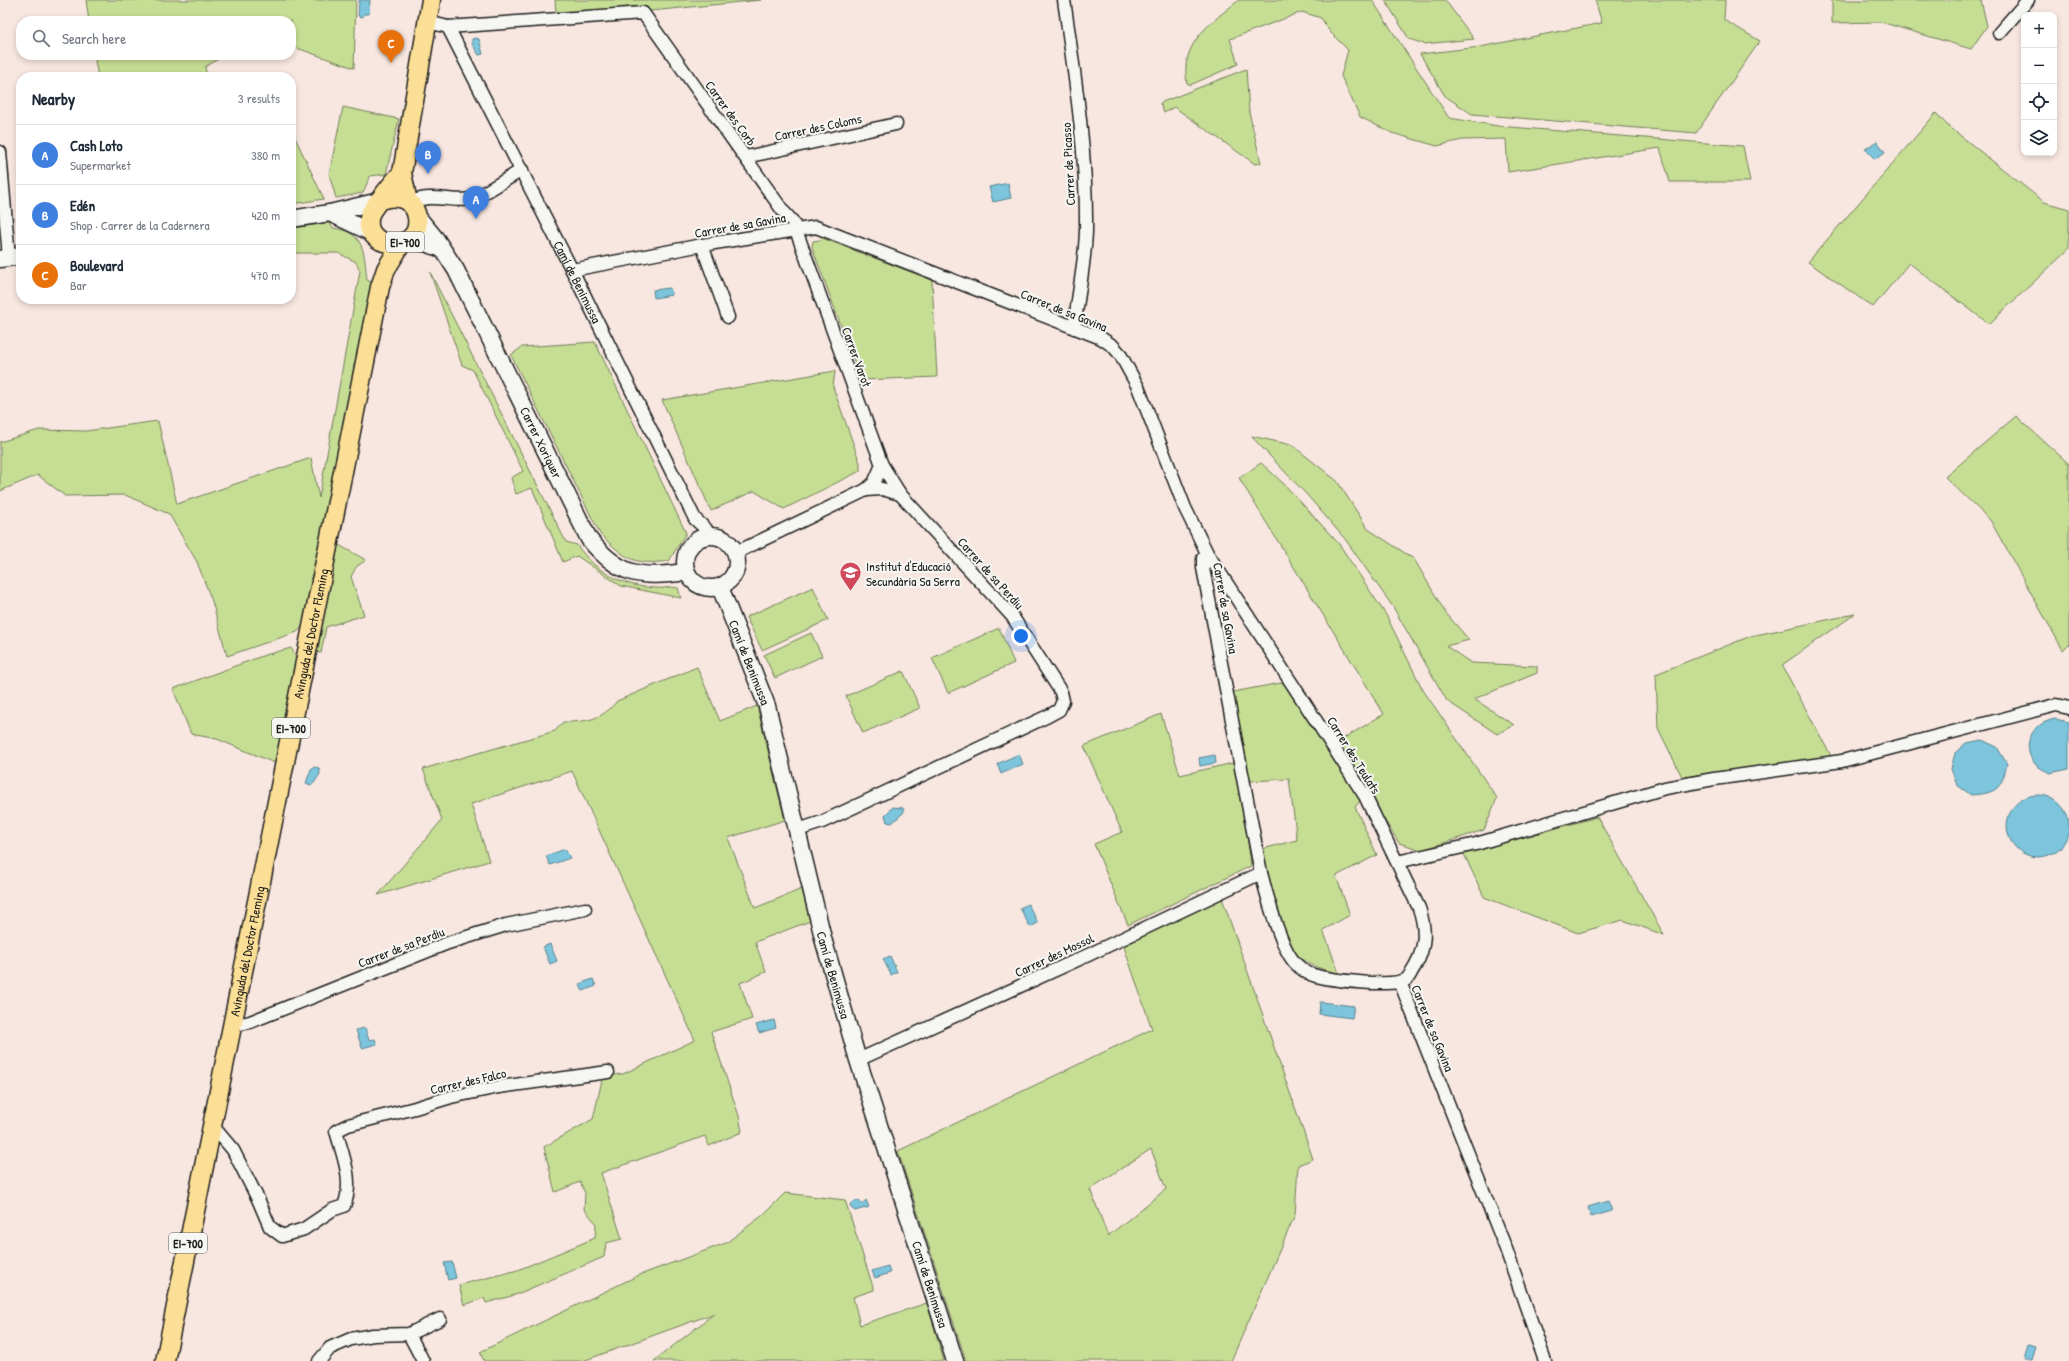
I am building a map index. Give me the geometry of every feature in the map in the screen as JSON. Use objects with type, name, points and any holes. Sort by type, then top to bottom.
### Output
[{"type":"main road","name":"EI-700","points":[[402,173],[374,206],[369,219],[374,235],[388,244],[404,242],[416,228],[412,207],[402,173],[431,0]]},
{"type":"main road","points":[[380,200],[395,197],[412,207]]},
{"type":"main road","name":"Avinguda del Doctor Fleming","points":[[374,235],[380,282]]},
{"type":"main road","name":"Avinguda del Doctor Fleming","points":[[212,1125],[380,282],[391,260],[404,242]]},
{"type":"main road","name":"EI-700","points":[[165,1361],[212,1125]]},
{"type":"street","name":"Carrer de Picasso","points":[[1064,0],[1082,130],[1086,232],[1074,328]]},
{"type":"street","points":[[1999,33],[2028,0]]},
{"type":"street","name":"Carrer des Corb","points":[[448,27],[643,13],[793,222],[795,230]]},
{"type":"street","points":[[428,22],[448,27]]},
{"type":"street","name":"Camí de Benimussa","points":[[448,27],[522,170],[695,519],[706,529],[707,537]]},
{"type":"street","name":"Carrer des Coloms","points":[[746,157],[896,124]]},
{"type":"street","points":[[0,152],[10,258]]},
{"type":"street","points":[[412,207],[419,198],[432,196],[465,200],[474,199],[522,170]]},
{"type":"street","points":[[296,218],[330,213],[380,200]]},
{"type":"street","name":"Carrer Xoriguer","points":[[412,207],[456,270],[590,539],[601,553],[620,568],[637,574],[662,575],[686,572]]},
{"type":"street","points":[[330,213],[374,235]]},
{"type":"street","name":"Carrer de sa Gavina","points":[[572,270],[702,245],[816,227],[973,290],[1101,338],[1113,346],[1120,354],[1138,387],[1185,508],[1207,553],[1203,558],[1203,568],[1261,873],[1270,908],[1282,940],[1295,963],[1312,975],[1343,980],[1386,983],[1400,982],[1506,1249],[1545,1361]]},
{"type":"street","name":"Carrer Varot","points":[[795,230],[882,464],[900,494]]},
{"type":"street","points":[[404,242],[425,243],[442,249]]},
{"type":"street","points":[[702,245],[728,317]]},
{"type":"street","points":[[735,553],[866,490],[874,483],[882,464]]},
{"type":"street","points":[[866,490],[882,488],[900,494]]},
{"type":"street","name":"Carrer de sa Perdiu","points":[[798,830],[822,822],[1048,716],[1059,710],[1064,701],[1061,692],[1012,616],[900,494]]},
{"type":"street","points":[[707,537],[718,538],[728,543],[735,553],[736,566],[731,579],[720,587],[707,588],[694,583],[686,572],[684,560],[688,549],[696,541],[707,537]]},
{"type":"street","name":"Carrer des Teulats","points":[[1207,553],[1365,796],[1419,908],[1425,926],[1425,941],[1420,958],[1408,978],[1400,982]]},
{"type":"street","name":"Camí de Benimussa","points":[[720,587],[768,706],[824,942],[858,1060],[955,1361]]},
{"type":"street","points":[[1397,862],[1476,844],[1664,788],[1714,779],[1842,761],[2056,705],[2069,708]]},
{"type":"street","name":"Carrer des Mossol","points":[[858,1060],[1079,959],[1261,873]]},
{"type":"street","name":"Carrer de sa Perdiu","points":[[231,1026],[250,1022],[448,943],[506,925],[585,909]]},
{"type":"street","name":"Carrer des Falco","points":[[212,1125],[234,1150],[270,1227],[282,1236],[304,1229],[332,1210],[344,1206],[348,1194],[348,1177],[336,1131],[348,1126],[451,1097],[499,1087],[608,1072]]},
{"type":"street","points":[[319,1361],[330,1348],[351,1339],[373,1335],[409,1334],[440,1319]]},
{"type":"street","points":[[409,1334],[423,1361]]},
{"type":"green space","points":[[86,0],[356,0],[354,68],[296,48],[296,16],[88,16]]},
{"type":"green space","points":[[555,0],[761,0],[651,11],[645,6],[556,14]]},
{"type":"green space","points":[[1239,0],[1372,0],[1449,118],[1498,126],[1743,146],[1750,182],[1670,182],[1660,148],[1508,172],[1506,139],[1462,140],[1437,146],[1392,133],[1360,117],[1341,76],[1348,50],[1330,32],[1321,18],[1302,12],[1230,39],[1238,64],[1190,85],[1187,83],[1186,69],[1188,56],[1193,45],[1209,25]]},
{"type":"green space","points":[[1385,0],[1445,0],[1474,39],[1424,44],[1409,39]]},
{"type":"green space","points":[[1595,0],[1725,0],[1724,20],[1760,41],[1696,133],[1472,114],[1445,96],[1420,54],[1480,47],[1602,23]]},
{"type":"green space","points":[[1832,0],[1981,0],[1987,26],[1971,49],[1881,22],[1832,23]]},
{"type":"green space","points":[[95,60],[217,60],[205,67],[206,72],[97,72]]},
{"type":"green space","points":[[1246,69],[1249,112],[1261,163],[1255,164],[1174,107],[1164,113],[1160,103]]},
{"type":"green space","points":[[343,107],[399,119],[386,174],[370,176],[363,193],[336,198],[329,174]]},
{"type":"green space","points":[[1936,113],[1947,125],[2044,202],[2069,209],[2069,249],[1989,324],[1909,263],[1873,307],[1808,262]]},
{"type":"green space","points":[[296,140],[324,199],[296,203]]},
{"type":"green space","points":[[329,223],[333,228],[344,230],[352,234],[357,239],[364,253],[367,280],[373,283],[306,623],[297,632],[227,656],[212,601],[197,562],[169,514],[125,495],[65,496],[38,475],[0,491],[0,442],[39,430],[86,431],[158,421],[177,504],[311,458],[319,498],[360,271],[356,262],[338,253],[296,253],[296,227]]},
{"type":"green space","points":[[822,238],[932,280],[937,377],[861,380],[812,247],[813,241],[820,240]]},
{"type":"green space","points":[[430,272],[566,542],[577,545],[592,563],[611,576],[633,585],[644,587],[678,588],[681,598],[621,586],[577,556],[563,562],[532,488],[516,494],[511,478],[523,471],[473,370],[462,365]]},
{"type":"green space","points":[[595,342],[686,533],[669,561],[647,562],[630,558],[616,549],[600,534],[511,355],[522,347]]},
{"type":"green space","points":[[835,371],[833,387],[860,463],[860,471],[784,509],[754,491],[711,511],[662,400]]},
{"type":"green space","points":[[2016,416],[2069,464],[2069,644],[2063,650],[1990,520],[1945,477]]},
{"type":"green space","points":[[1251,436],[1292,445],[1337,481],[1368,529],[1414,559],[1445,612],[1469,640],[1446,646],[1471,663],[1537,666],[1537,673],[1474,699],[1514,725],[1497,734],[1447,701],[1393,607],[1345,539],[1307,495]]},
{"type":"green space","points":[[1261,463],[1284,484],[1339,544],[1386,615],[1423,690],[1497,798],[1484,830],[1422,850],[1399,843],[1336,743],[1384,714],[1239,478]]},
{"type":"green space","points":[[335,543],[366,560],[356,567],[351,577],[364,615],[326,627],[321,653],[314,652]]},
{"type":"green space","points":[[813,587],[828,620],[762,650],[746,617]]},
{"type":"green space","points":[[1855,614],[1782,665],[1831,756],[1682,777],[1658,728],[1656,674],[1751,636]]},
{"type":"green space","points":[[999,628],[1014,663],[948,693],[932,658]]},
{"type":"green space","points":[[811,633],[822,656],[775,678],[764,655]]},
{"type":"green space","points":[[291,648],[297,658],[277,764],[217,739],[191,734],[173,689],[265,655]]},
{"type":"green space","points":[[697,667],[720,721],[757,706],[785,820],[728,838],[755,908],[802,889],[810,921],[755,942],[766,972],[740,983],[752,1019],[711,1032],[739,1116],[742,1132],[709,1146],[705,1136],[601,1173],[622,1239],[606,1243],[604,1257],[515,1295],[486,1303],[484,1298],[464,1305],[459,1285],[518,1270],[595,1238],[596,1223],[584,1209],[585,1193],[580,1182],[555,1192],[544,1147],[593,1119],[603,1076],[623,1074],[695,1040],[572,771],[471,804],[489,861],[378,895],[442,820],[423,769],[555,731],[563,722],[593,719],[605,712],[617,701]]},
{"type":"green space","points":[[903,671],[920,708],[863,733],[846,696]]},
{"type":"green space","points":[[1286,682],[1360,801],[1355,807],[1377,855],[1336,876],[1350,915],[1323,930],[1339,973],[1312,965],[1297,955],[1292,948],[1286,937],[1276,910],[1262,859],[1262,849],[1297,840],[1289,779],[1250,781],[1233,692]]},
{"type":"green space","points":[[1161,714],[1180,775],[1238,762],[1251,866],[1128,925],[1094,844],[1122,832],[1084,746]]},
{"type":"green space","points":[[1597,817],[1664,935],[1623,920],[1578,933],[1484,897],[1464,854]]},
{"type":"green space","points":[[1222,898],[1313,1159],[1298,1165],[1295,1215],[1231,1361],[966,1361],[898,1151],[1152,1029],[1123,944]],"holes":[[[1151,1149],[1166,1189],[1108,1236],[1090,1189]]]},
{"type":"green space","points":[[785,1193],[845,1200],[874,1290],[853,1297],[860,1325],[927,1303],[944,1361],[654,1361],[715,1313],[583,1361],[484,1361],[480,1352],[637,1276],[726,1243],[763,1215]]},
{"type":"water","points":[[359,0],[370,0],[369,14],[364,14],[363,17],[358,16]]},
{"type":"water","points":[[472,39],[479,39],[483,54],[479,55],[472,44]]},
{"type":"water","points":[[1877,141],[1885,152],[1875,159],[1865,149]]},
{"type":"water","points":[[1008,183],[1011,198],[993,202],[989,187]]},
{"type":"water","points":[[670,288],[672,295],[654,298],[653,290]]},
{"type":"water","points":[[2055,719],[2069,722],[2069,769],[2050,773],[2036,765],[2031,758],[2028,743],[2034,730],[2047,721]]},
{"type":"water","points":[[1982,740],[1997,747],[2007,764],[2003,779],[1997,788],[1987,793],[1971,795],[1957,785],[1951,769],[1955,753],[1966,743]]},
{"type":"water","points":[[1019,754],[1023,764],[1001,774],[997,764]]},
{"type":"water","points":[[1215,755],[1216,763],[1200,766],[1199,758]]},
{"type":"water","points":[[314,767],[319,768],[320,774],[311,785],[306,783],[311,769]]},
{"type":"water","points":[[2038,795],[2050,797],[2060,804],[2067,814],[2069,826],[2067,838],[2060,848],[2050,855],[2038,857],[2026,855],[2016,848],[2009,838],[2007,826],[2009,814],[2016,804],[2026,797]]},
{"type":"water","points":[[893,807],[903,808],[904,812],[892,823],[887,822],[885,815]]},
{"type":"water","points":[[565,849],[570,858],[550,865],[546,856]]},
{"type":"water","points":[[1028,904],[1038,923],[1030,927],[1020,908]]},
{"type":"water","points":[[550,944],[557,961],[550,964],[543,947]]},
{"type":"water","points":[[890,956],[897,972],[891,975],[883,959]]},
{"type":"water","points":[[593,979],[596,986],[583,991],[579,984]]},
{"type":"water","points":[[1320,1002],[1354,1006],[1352,1018],[1319,1014]]},
{"type":"water","points":[[774,1020],[776,1028],[759,1033],[756,1025]]},
{"type":"water","points":[[365,1028],[369,1040],[375,1039],[377,1044],[362,1048],[356,1030]]},
{"type":"water","points":[[866,1200],[869,1207],[855,1211],[851,1208],[850,1205],[855,1201],[859,1201],[862,1204]]},
{"type":"water","points":[[1608,1201],[1612,1211],[1591,1217],[1588,1207]]},
{"type":"water","points":[[452,1262],[456,1278],[448,1280],[444,1263]]},
{"type":"water","points":[[888,1266],[890,1273],[875,1278],[872,1271]]},
{"type":"water","points":[[2028,1346],[2036,1348],[2032,1361],[2024,1361]]},
{"type":"place","name":"Boulevard","points":[[391,63]]},
{"type":"place","name":"Edén","points":[[428,174]]},
{"type":"place","name":"Cash Loto","points":[[476,219]]},
{"type":"place","name":"Institut d'Educació Secundària Sa Serra","points":[[851,592]]}]
